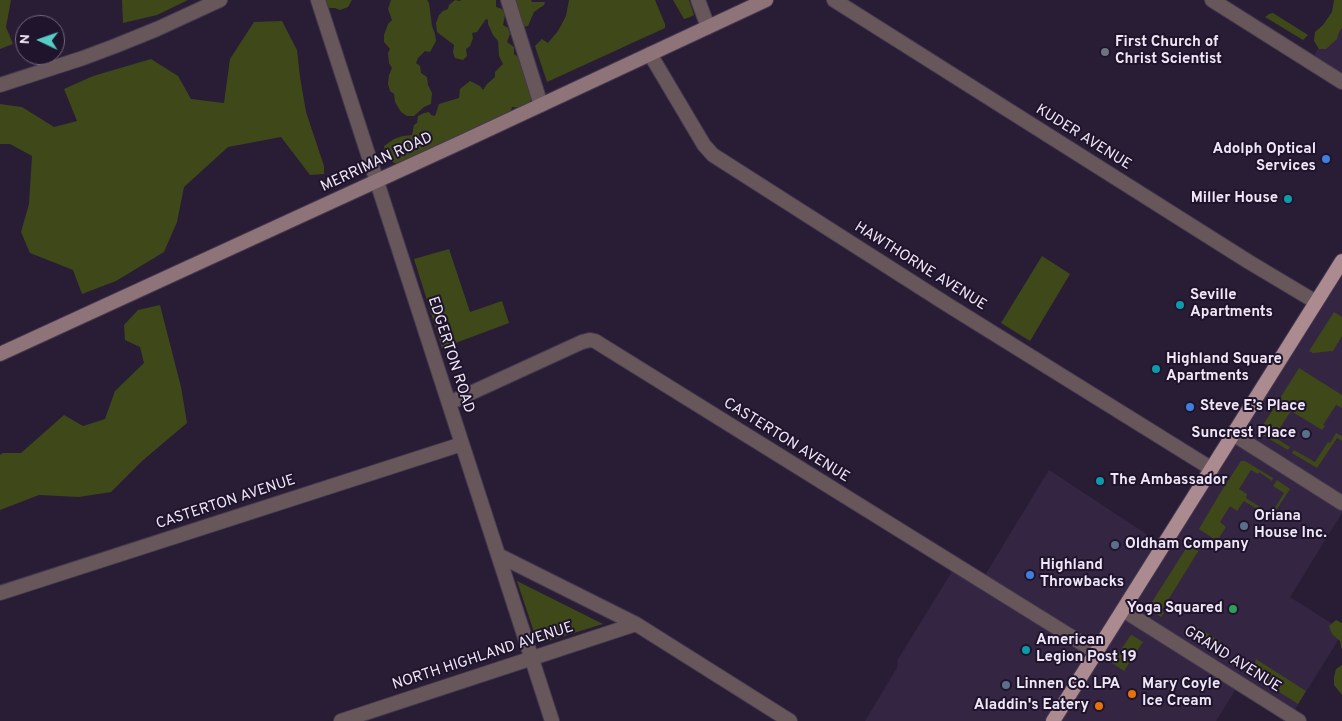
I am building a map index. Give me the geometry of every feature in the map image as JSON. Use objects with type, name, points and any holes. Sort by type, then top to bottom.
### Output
[{"type":"main road","name":"MERRIMAN ROAD","points":[[0,354],[766,0]]},
{"type":"main road","points":[[1053,721],[1342,261]]},
{"type":"street","points":[[0,85],[115,46],[220,0]]},
{"type":"street","name":"EDGERTON ROAD","points":[[318,0],[552,721]]},
{"type":"street","points":[[508,0],[542,105]]},
{"type":"street","points":[[698,0],[708,27]]},
{"type":"street","name":"KUDER AVENUE","points":[[834,0],[1316,302]]},
{"type":"street","points":[[1212,0],[1342,82]]},
{"type":"street","name":"HAWTHORNE AVENUE","points":[[650,54],[704,146],[718,158],[931,294],[1212,469]]},
{"type":"street","name":"CASTERTON AVENUE","points":[[449,403],[582,342],[595,341],[1096,652]]},
{"type":"street","points":[[1233,434],[1342,503]]},
{"type":"street","name":"CASTERTON AVENUE","points":[[0,593],[462,444]]},
{"type":"street","points":[[498,555],[636,624],[790,721]]},
{"type":"street","name":"GRAND AVENUE","points":[[1122,610],[1299,721]]},
{"type":"street","name":"NORTH HIGHLAND AVENUE","points":[[341,721],[636,624]]},
{"type":"shaded area","points":[[1342,6],[1342,80],[1311,61]]},
{"type":"shaded area","points":[[1342,261],[1342,513],[1290,597],[1342,630],[1342,634],[1291,716],[1239,684],[1216,721],[865,721],[898,666],[897,661],[956,565],[982,580],[1049,470],[1163,545]]},
{"type":"green space","points":[[0,0],[11,0],[6,27],[13,44],[0,49]]},
{"type":"green space","points":[[122,0],[188,0],[157,15],[123,23]]},
{"type":"green space","points":[[322,0],[352,0],[348,7],[340,10],[325,7]]},
{"type":"green space","points":[[391,0],[427,0],[429,3],[436,41],[430,52],[425,51],[416,63],[420,66],[421,73],[427,77],[432,93],[431,104],[424,107],[414,116],[407,116],[401,112],[388,84],[392,68],[389,63],[388,53],[390,49],[384,42],[384,35],[388,24],[392,20],[388,9]]},
{"type":"green space","points":[[455,0],[496,0],[496,7],[502,9],[505,15],[503,25],[508,28],[510,34],[507,42],[514,47],[514,54],[525,62],[533,94],[527,105],[521,108],[512,107],[510,114],[501,115],[498,120],[404,164],[394,163],[386,156],[384,146],[394,139],[412,135],[418,116],[429,112],[435,116],[439,104],[459,98],[460,89],[470,81],[480,86],[483,90],[495,77],[495,72],[503,64],[499,56],[498,41],[493,35],[486,19],[477,32],[472,33],[473,38],[470,46],[466,49],[467,56],[463,60],[455,58],[453,52],[454,45],[437,32],[436,23],[439,15],[448,9],[449,5]]},
{"type":"green space","points":[[514,0],[545,2],[544,5],[534,12],[528,26],[523,27]]},
{"type":"green space","points":[[569,0],[655,0],[665,28],[547,82],[535,46],[542,39],[548,43],[558,31],[566,16]]},
{"type":"green space","points":[[673,0],[689,0],[694,15],[684,19]]},
{"type":"green space","points":[[1334,0],[1342,0],[1342,28],[1337,39],[1326,49],[1319,49],[1314,41],[1315,32],[1323,25],[1332,12]]},
{"type":"green space","points":[[1273,13],[1308,35],[1303,40],[1265,17]]},
{"type":"green space","points":[[282,21],[297,50],[306,112],[324,166],[324,174],[310,175],[281,137],[228,147],[184,187],[177,222],[164,252],[116,281],[82,294],[73,270],[30,253],[21,232],[29,204],[32,156],[10,144],[0,144],[0,104],[22,107],[54,127],[77,121],[64,89],[93,76],[151,59],[178,76],[191,99],[224,103],[230,59],[254,22]]},
{"type":"green space","points":[[449,249],[470,312],[502,301],[509,323],[442,348],[414,259]]},
{"type":"green space","points":[[1042,256],[1070,274],[1030,341],[1001,323]]},
{"type":"green space","points":[[160,305],[181,387],[187,423],[142,461],[111,492],[79,497],[39,495],[0,510],[0,455],[3,453],[21,453],[64,415],[83,426],[105,419],[115,391],[144,363],[140,347],[125,340],[124,325],[138,310]]},
{"type":"green space","points":[[1334,312],[1342,317],[1342,336],[1333,351],[1313,353],[1309,351]]},
{"type":"green space","points":[[1299,368],[1342,395],[1342,408],[1336,405],[1323,425],[1325,426],[1322,430],[1291,411],[1274,437],[1290,447],[1288,450],[1261,434],[1260,430]]},
{"type":"green space","points":[[1336,433],[1342,436],[1342,441],[1337,438],[1317,468],[1292,453],[1294,450],[1315,462]]},
{"type":"green space","points":[[1241,461],[1245,461],[1273,478],[1272,481],[1259,472],[1258,474],[1251,470],[1239,489],[1247,494],[1246,498],[1271,514],[1268,518],[1244,501],[1237,511],[1230,506],[1220,522],[1226,527],[1217,541],[1199,529]]},
{"type":"green space","points":[[1277,480],[1290,489],[1275,512],[1273,511],[1284,493],[1273,486]]},
{"type":"green space","points":[[1192,539],[1202,545],[1162,610],[1164,613],[1161,617],[1151,610],[1152,602]]},
{"type":"green space","points":[[517,581],[603,624],[538,644]]},
{"type":"green space","points":[[1336,620],[1342,623],[1342,649],[1340,641],[1332,634],[1329,626]]},
{"type":"green space","points":[[1194,625],[1221,642],[1215,652],[1188,635]]},
{"type":"green space","points":[[1132,635],[1143,642],[1124,671],[1112,663]]},
{"type":"green space","points":[[1256,659],[1306,691],[1298,704],[1254,676]]},
{"type":"green space","points":[[1342,665],[1342,695],[1334,685],[1334,677],[1336,669]]},
{"type":"place","name":"First Church of Christ Scientist","points":[[1105,52]]},
{"type":"place","name":"Adolph Optical Services","points":[[1326,159]]},
{"type":"place","name":"Miller House","points":[[1288,199]]},
{"type":"place","name":"Seville Apartments","points":[[1180,305]]},
{"type":"place","name":"Highland Square Apartments","points":[[1156,369]]},
{"type":"place","name":"Steve E’s Place","points":[[1190,407]]},
{"type":"place","name":"Suncrest Place","points":[[1306,434]]},
{"type":"place","name":"The Ambassador","points":[[1100,481]]},
{"type":"place","name":"Oriana House Inc.","points":[[1244,526]]},
{"type":"place","name":"Oldham Company","points":[[1115,545]]},
{"type":"place","name":"Highland Throwbacks","points":[[1030,575]]},
{"type":"place","name":"Yoga Squared","points":[[1233,609]]},
{"type":"place","name":"American Legion Post 19","points":[[1026,650]]},
{"type":"place","name":"Linnen Co. LPA","points":[[1006,685]]},
{"type":"place","name":"Mary Coyle Ice Cream","points":[[1132,694]]},
{"type":"place","name":"Aladdin's Eatery","points":[[1099,706]]}]
